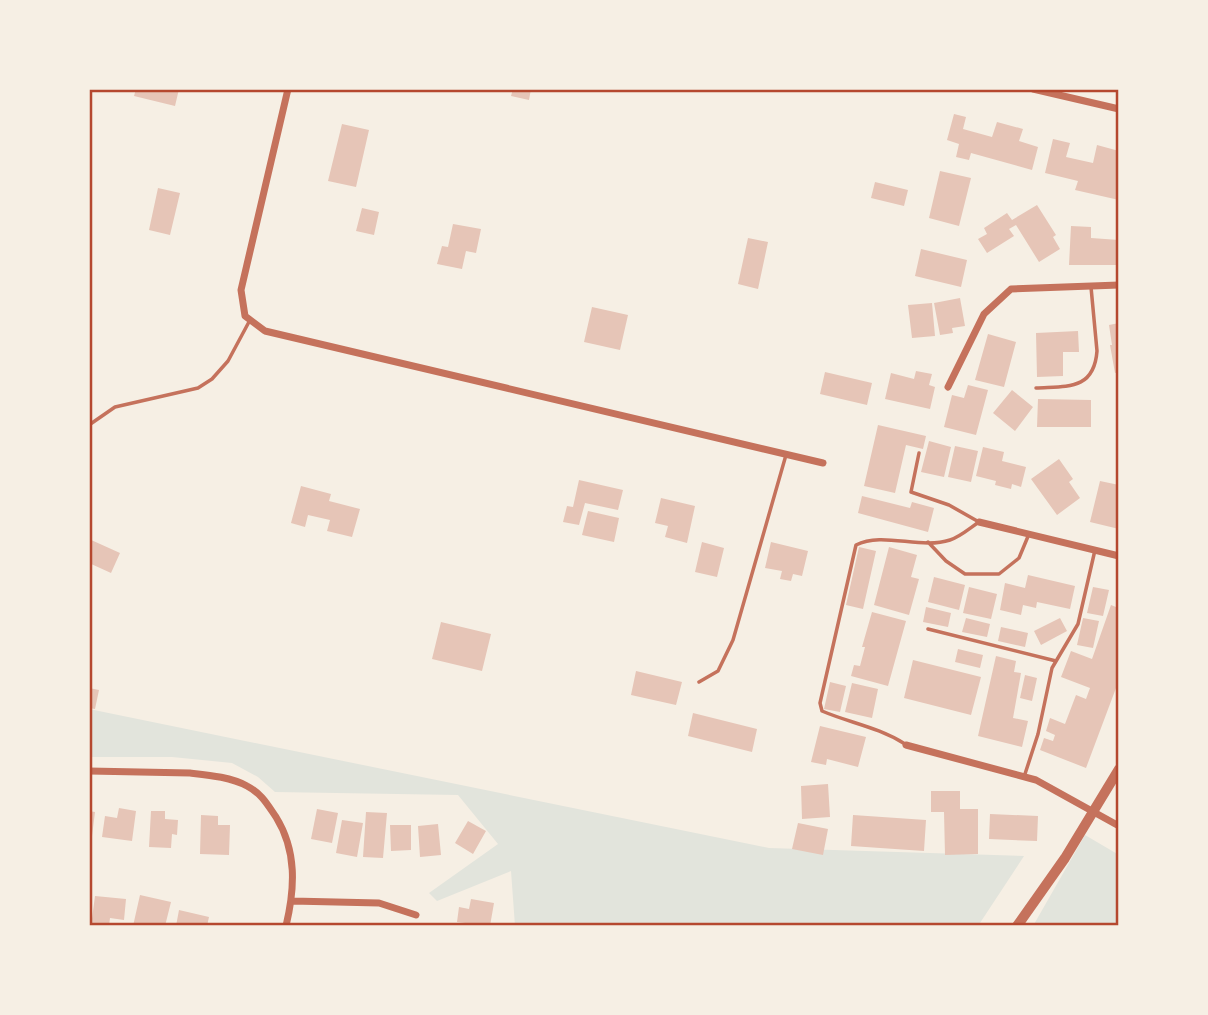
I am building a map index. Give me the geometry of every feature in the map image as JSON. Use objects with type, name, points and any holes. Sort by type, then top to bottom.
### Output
[{"type":"street","points":[[288,89],[242,290],[245,316],[265,331],[823,463]]},
{"type":"street","points":[[1033,89],[1119,109]]},
{"type":"street","points":[[948,387],[984,314],[1012,289],[1119,285]]},
{"type":"street","points":[[979,522],[1119,556]]},
{"type":"street","points":[[906,745],[1036,780],[1119,826]]},
{"type":"street","points":[[1017,926],[1065,858],[1119,769]]},
{"type":"street","points":[[89,771],[198,774],[249,786],[268,803],[289,842],[292,859],[292,901],[286,926]]},
{"type":"street","points":[[292,901],[379,903],[416,915]]},
{"type":"lane","points":[[1036,388],[1080,385],[1088,378],[1097,360],[1091,287]]},
{"type":"lane","points":[[89,425],[115,407],[198,388],[212,379],[228,362],[250,320]]},
{"type":"lane","points":[[906,745],[883,731],[822,711],[820,703],[856,545],[865,540],[950,540],[979,522],[949,505],[911,492],[919,453]]},
{"type":"lane","points":[[699,682],[718,671],[733,640],[786,455]]},
{"type":"lane","points":[[928,542],[946,561],[965,574],[999,574],[1019,558],[1029,534]]},
{"type":"lane","points":[[1024,777],[1038,734],[1052,668],[1078,624],[1095,550]]},
{"type":"lane","points":[[928,629],[1056,661]]},
{"type":"shaded area","points":[[89,709],[769,848],[1024,856],[978,926],[515,926],[511,871],[437,901],[429,893],[498,844],[458,795],[275,792],[258,777],[232,763],[172,757],[89,757]]},
{"type":"shaded area","points":[[1085,835],[1119,855],[1119,926],[1033,926]]},
{"type":"building","points":[[136,89],[179,89],[175,106],[134,96]]},
{"type":"building","points":[[513,89],[531,89],[529,100],[511,96]]},
{"type":"building","points":[[954,114],[966,117],[963,129],[992,137],[997,122],[1023,129],[1019,141],[1038,147],[1032,170],[971,153],[969,160],[956,157],[959,144],[947,140]]},
{"type":"building","points":[[342,124],[369,130],[356,187],[328,181]]},
{"type":"building","points":[[1053,139],[1070,143],[1066,157],[1093,163],[1097,145],[1119,151],[1119,200],[1075,190],[1078,181],[1045,173]]},
{"type":"building","points":[[940,171],[971,178],[959,226],[929,218]]},
{"type":"building","points":[[875,182],[908,190],[904,206],[871,198]]},
{"type":"building","points":[[158,188],[180,193],[170,235],[149,230]]},
{"type":"building","points":[[1037,205],[1056,235],[1053,237],[1060,249],[1039,262],[1016,225],[1009,229],[1014,236],[987,253],[978,239],[987,234],[984,228],[1007,213],[1012,220]]},
{"type":"building","points":[[362,208],[379,212],[374,235],[356,231]]},
{"type":"building","points":[[453,224],[481,229],[476,253],[466,251],[462,269],[437,264],[442,246],[448,247]]},
{"type":"building","points":[[1071,226],[1091,227],[1091,238],[1119,240],[1119,265],[1069,265]]},
{"type":"building","points":[[748,238],[768,242],[758,289],[738,284]]},
{"type":"building","points":[[921,249],[967,260],[961,287],[915,276]]},
{"type":"building","points":[[960,298],[965,326],[952,328],[953,333],[940,335],[934,303]]},
{"type":"building","points":[[932,303],[935,336],[912,338],[908,305]]},
{"type":"building","points":[[592,307],[628,315],[620,350],[584,342]]},
{"type":"building","points":[[1119,323],[1119,372],[1115,373],[1109,325]]},
{"type":"building","points":[[1078,331],[1079,352],[1063,352],[1063,376],[1037,377],[1036,333]]},
{"type":"building","points":[[988,334],[1016,342],[1004,387],[975,380]]},
{"type":"building","points":[[916,371],[932,374],[929,385],[935,387],[930,409],[885,399],[891,373],[914,379]]},
{"type":"building","points":[[825,372],[872,383],[867,405],[820,394]]},
{"type":"building","points":[[968,385],[988,390],[976,435],[944,427],[952,395],[964,398]]},
{"type":"building","points":[[1012,390],[1033,407],[1015,431],[993,413]]},
{"type":"building","points":[[1038,399],[1091,400],[1091,427],[1037,427]]},
{"type":"building","points":[[878,425],[926,436],[923,449],[906,445],[895,493],[864,486]]},
{"type":"building","points":[[929,441],[951,447],[944,477],[921,472]]},
{"type":"building","points":[[955,446],[978,451],[971,482],[948,477]]},
{"type":"building","points":[[983,447],[1004,452],[1002,461],[1026,467],[1021,487],[1012,484],[1011,489],[995,485],[996,481],[976,476]]},
{"type":"building","points":[[1059,459],[1073,479],[1069,482],[1080,498],[1057,515],[1031,479]]},
{"type":"building","points":[[579,480],[623,490],[618,510],[585,503],[579,525],[563,522],[567,506],[573,507]]},
{"type":"building","points":[[1100,481],[1119,485],[1119,529],[1090,522]]},
{"type":"building","points":[[301,486],[331,494],[329,501],[360,509],[352,537],[327,531],[330,520],[308,515],[305,527],[291,523]]},
{"type":"building","points":[[862,496],[910,508],[912,502],[934,508],[928,532],[858,513]]},
{"type":"building","points":[[661,498],[695,506],[687,543],[665,537],[668,526],[655,523]]},
{"type":"building","points":[[588,511],[619,518],[614,542],[582,535]]},
{"type":"building","points":[[89,539],[120,553],[111,573],[89,563]]},
{"type":"building","points":[[702,542],[724,548],[717,577],[695,572]]},
{"type":"building","points":[[771,542],[808,551],[802,576],[793,574],[791,581],[780,579],[782,571],[765,568]]},
{"type":"building","points":[[859,547],[876,551],[863,609],[846,605]]},
{"type":"building","points":[[889,547],[917,555],[911,577],[919,579],[909,615],[874,605]]},
{"type":"building","points":[[1028,575],[1075,586],[1070,609],[1037,602],[1036,608],[1023,605],[1021,615],[1000,610],[1005,583],[1025,588]]},
{"type":"building","points":[[934,577],[965,585],[959,610],[928,602]]},
{"type":"building","points":[[969,587],[997,594],[991,619],[963,613]]},
{"type":"building","points":[[1093,587],[1109,590],[1103,616],[1087,613]]},
{"type":"building","points":[[1119,601],[1119,680],[1086,768],[1040,750],[1044,738],[1053,741],[1055,735],[1046,731],[1050,718],[1065,724],[1076,695],[1086,699],[1090,688],[1061,677],[1071,651],[1092,659],[1111,605],[1116,607]]},
{"type":"building","points":[[926,607],[951,613],[948,627],[923,622]]},
{"type":"building","points":[[872,612],[906,621],[888,686],[851,676],[854,665],[860,666],[865,647],[862,647]]},
{"type":"building","points":[[966,618],[990,624],[987,637],[962,632]]},
{"type":"building","points":[[1060,618],[1067,631],[1041,645],[1034,631]]},
{"type":"building","points":[[1083,618],[1099,621],[1093,648],[1077,645]]},
{"type":"building","points":[[441,622],[491,634],[482,671],[432,659]]},
{"type":"building","points":[[1001,627],[1028,633],[1025,647],[998,641]]},
{"type":"building","points":[[958,649],[983,655],[980,668],[955,662]]},
{"type":"building","points":[[996,656],[1016,661],[1014,672],[1021,673],[1013,718],[1028,721],[1022,747],[978,736]]},
{"type":"building","points":[[913,660],[981,677],[971,715],[904,698]]},
{"type":"building","points":[[636,671],[682,682],[676,705],[631,695]]},
{"type":"building","points":[[1025,675],[1037,678],[1032,701],[1020,698]]},
{"type":"building","points":[[830,682],[846,686],[840,712],[824,709]]},
{"type":"building","points":[[852,683],[878,689],[872,718],[845,712]]},
{"type":"building","points":[[89,688],[99,690],[95,709],[89,708]]},
{"type":"building","points":[[693,713],[757,729],[752,752],[688,736]]},
{"type":"building","points":[[820,726],[866,737],[858,767],[827,759],[826,765],[811,762]]},
{"type":"building","points":[[828,784],[830,817],[802,819],[801,786]]},
{"type":"building","points":[[931,791],[960,791],[960,809],[978,809],[978,854],[945,855],[944,812],[931,812]]},
{"type":"building","points":[[119,808],[136,811],[132,841],[102,837],[105,816],[117,818]]},
{"type":"building","points":[[317,809],[338,813],[332,843],[311,839]]},
{"type":"building","points":[[89,811],[95,812],[92,836],[89,836]]},
{"type":"building","points":[[151,811],[165,811],[165,819],[178,820],[177,835],[172,834],[171,848],[149,847]]},
{"type":"building","points":[[366,812],[387,813],[383,858],[363,857]]},
{"type":"building","points":[[990,814],[1038,816],[1037,841],[989,839]]},
{"type":"building","points":[[201,815],[218,816],[218,825],[230,825],[229,855],[200,854]]},
{"type":"building","points":[[853,815],[926,820],[924,851],[851,846]]},
{"type":"building","points":[[342,820],[363,823],[357,857],[336,853]]},
{"type":"building","points":[[468,821],[486,831],[473,854],[455,843]]},
{"type":"building","points":[[798,823],[828,829],[823,855],[792,849]]},
{"type":"building","points":[[438,824],[441,855],[420,857],[418,826]]},
{"type":"building","points":[[390,825],[411,825],[411,850],[391,851]]},
{"type":"building","points":[[140,895],[171,902],[165,926],[133,926]]},
{"type":"building","points":[[95,896],[126,899],[124,920],[110,918],[109,926],[91,926]]},
{"type":"building","points":[[471,899],[494,903],[490,926],[457,922],[459,907],[469,909]]},
{"type":"building","points":[[179,910],[209,917],[207,926],[176,926]]}]
